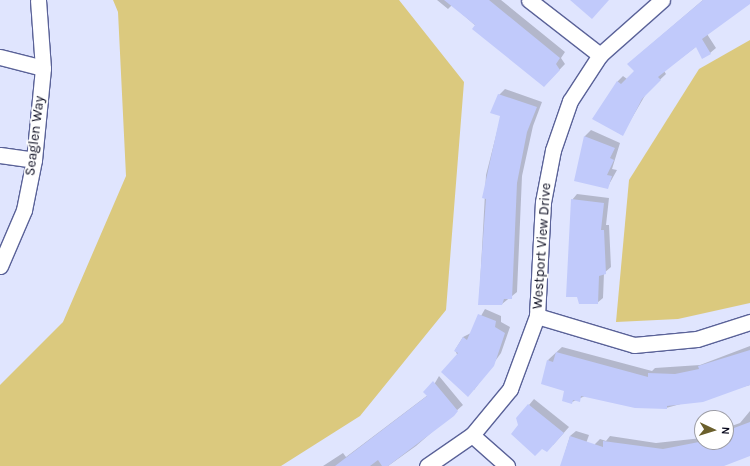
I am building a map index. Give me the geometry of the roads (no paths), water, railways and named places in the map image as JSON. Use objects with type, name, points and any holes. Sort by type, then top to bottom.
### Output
[{"type":"street","name":"Seaglen Way","points":[[0,266],[24,210],[34,160],[43,68],[38,0]]},
{"type":"street","points":[[529,0],[600,55]]},
{"type":"street","name":"Westport View Drive","points":[[426,466],[472,435],[510,389],[537,316],[542,220],[552,157],[570,101],[600,55],[662,0]]},
{"type":"street","points":[[0,57],[43,68]]},
{"type":"street","points":[[0,155],[34,160]]},
{"type":"street","points":[[537,316],[634,345],[697,339],[750,322]]},
{"type":"street","points":[[472,435],[507,466]]}]
